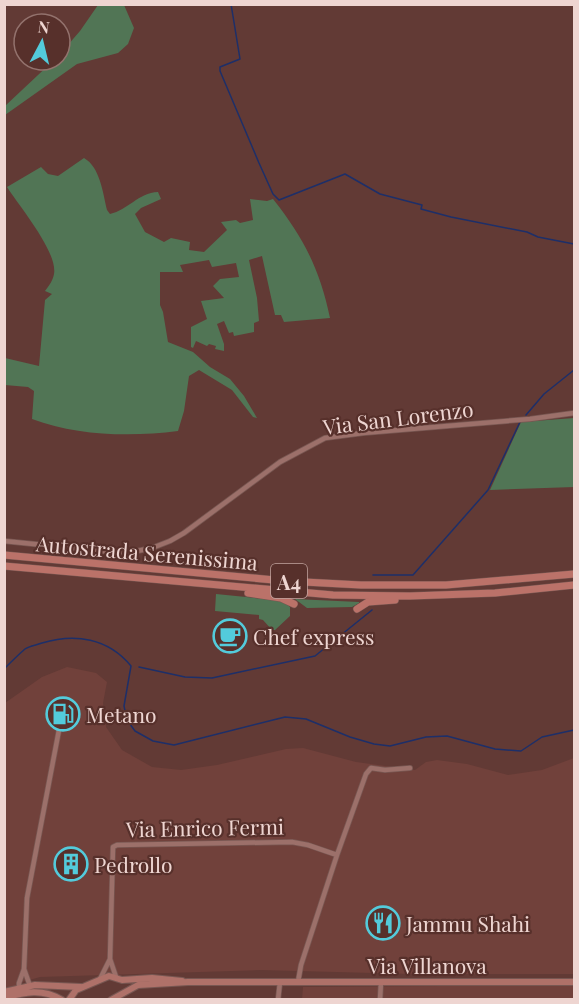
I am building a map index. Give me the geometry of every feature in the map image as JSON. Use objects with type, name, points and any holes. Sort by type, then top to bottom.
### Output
[{"type":"highway","name":"Autostrada Serenissima","points":[[4,555],[285,581],[361,585],[446,585],[574,574]]},
{"type":"highway","name":"Autostrada Serenissima","points":[[4,567],[306,594],[410,596],[495,593],[574,585]]},
{"type":"highway","points":[[229,587],[285,599],[294,604]]},
{"type":"highway","points":[[357,609],[368,602],[410,596]]},
{"type":"main road","name":"Via Villanova","points":[[82,987],[109,976],[188,982]]},
{"type":"main road","points":[[117,978],[122,985],[120,994]]},
{"type":"main road","name":"Via Villanova","points":[[111,999],[138,985],[188,982],[574,982]]},
{"type":"main road","points":[[4,992],[30,986],[82,987]]},
{"type":"main road","points":[[69,999],[72,993],[82,987]]},
{"type":"main road","points":[[4,998],[35,991],[62,999]]},
{"type":"street","name":"Via San Lorenzo","points":[[4,541],[113,552],[152,548],[184,533],[280,462],[325,438],[574,413]]},
{"type":"street","points":[[19,988],[24,969],[25,906],[59,730]]},
{"type":"street","points":[[298,982],[301,965],[366,774],[371,768],[385,770],[410,768]]},
{"type":"street","name":"Via Enrico Fermi","points":[[117,978],[110,959],[111,851],[115,846],[292,842],[337,855]]},
{"type":"street","name":"Via Enrico Fermi","points":[[100,979],[110,959]]},
{"type":"street","points":[[24,969],[30,986]]},
{"type":"street","points":[[278,999],[280,982]]},
{"type":"street","points":[[380,999],[381,982]]},
{"type":"shaded area","points":[[67,667],[96,673],[107,682],[103,703],[106,727],[122,750],[152,767],[181,770],[217,765],[286,749],[303,748],[356,762],[415,770],[426,762],[437,760],[467,764],[508,775],[542,770],[574,758],[574,974],[411,974],[261,970],[40,977],[5,990],[5,703],[42,677]]},
{"type":"shaded area","points":[[574,985],[574,999],[302,1000],[303,987]]},
{"type":"green space","points":[[98,5],[124,5],[134,28],[128,44],[118,53],[77,64],[72,68],[72,40]]},
{"type":"green space","points":[[41,72],[66,72],[5,115],[5,106]]},
{"type":"green space","points":[[84,158],[97,174],[110,214],[145,195],[158,192],[161,199],[141,208],[135,214],[145,232],[164,242],[171,238],[190,242],[189,250],[204,252],[227,230],[221,222],[236,220],[240,223],[253,220],[250,199],[267,201],[273,199],[294,227],[316,270],[330,318],[284,322],[281,315],[275,315],[262,256],[249,260],[259,321],[254,323],[254,332],[234,336],[233,332],[229,333],[224,321],[217,324],[224,351],[215,349],[216,346],[209,344],[207,346],[196,341],[193,348],[191,347],[191,327],[207,319],[201,301],[224,298],[213,286],[220,279],[239,277],[236,263],[212,267],[209,260],[180,265],[183,272],[160,272],[160,305],[168,342],[193,352],[210,367],[230,379],[244,396],[257,418],[253,417],[232,390],[199,370],[189,376],[184,411],[178,431],[160,433],[104,434],[49,425],[32,419],[34,391],[28,387],[5,385],[5,358],[39,366],[45,300],[52,294],[45,291],[54,274],[54,265],[44,242],[7,187],[41,167],[48,174],[58,176]]},
{"type":"green space","points":[[574,418],[574,487],[490,490],[521,422]]},
{"type":"green space","points":[[216,594],[284,601],[290,607],[290,616],[275,630],[272,630],[263,620],[259,619],[259,615],[215,611]]},
{"type":"green space","points":[[295,599],[359,603],[352,607],[307,608]]},
{"type":"waterway","points":[[231,4],[240,59],[220,67],[220,71],[273,194],[279,200],[345,174],[380,194],[422,205],[421,209],[574,244]]},
{"type":"waterway","points":[[526,415],[544,394],[574,370]]},
{"type":"waterway","points":[[373,575],[413,575],[488,490],[520,422]]},
{"type":"waterway","points":[[139,667],[185,677],[212,678],[315,656],[372,610]]},
{"type":"waterway","points":[[4,669],[25,649],[42,643],[79,638],[101,644],[112,649],[131,666],[124,706],[127,720],[135,731],[153,741],[174,745],[285,717],[306,719],[350,737],[390,746],[426,737],[447,736],[495,749],[521,751],[542,737],[574,730]]},
{"type":"place","name":"Chef express","points":[[230,636]]},
{"type":"place","name":"Metano","points":[[63,714]]},
{"type":"place","name":"Pedrollo","points":[[71,864]]},
{"type":"place","name":"Jammu Shahi","points":[[383,923]]}]
